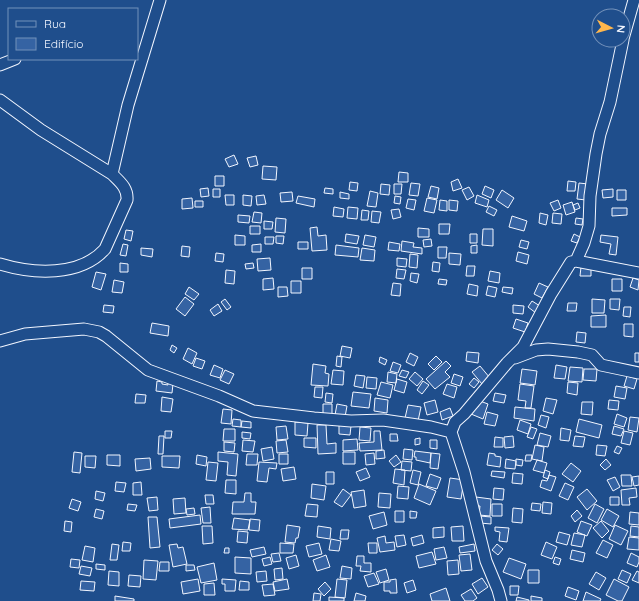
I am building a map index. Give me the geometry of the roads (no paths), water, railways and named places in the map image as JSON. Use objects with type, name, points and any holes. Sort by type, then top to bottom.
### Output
[{"type":"street","points":[[112,174],[141,48],[160,0]]},
{"type":"street","points":[[631,11],[634,0]]},
{"type":"street","points":[[576,261],[584,243],[589,226],[591,184],[596,154],[600,134],[610,102],[621,48]]},
{"type":"street","points":[[0,65],[12,60]]},
{"type":"street","points":[[0,100],[41,130],[112,174],[122,183],[128,193],[127,200],[108,243],[99,255],[75,267],[58,271],[36,271],[0,264]]},
{"type":"street","points":[[501,601],[486,560],[464,472],[451,432],[455,422],[464,414],[506,363],[523,347],[571,262],[576,261],[639,273]]},
{"type":"street","points":[[0,341],[25,334],[84,329],[92,330],[106,336],[148,370],[219,396],[253,411],[351,421],[383,420],[431,427],[451,432]]},
{"type":"street","points":[[506,363],[517,356],[531,351],[555,350],[592,355],[601,365],[639,373]]}]
